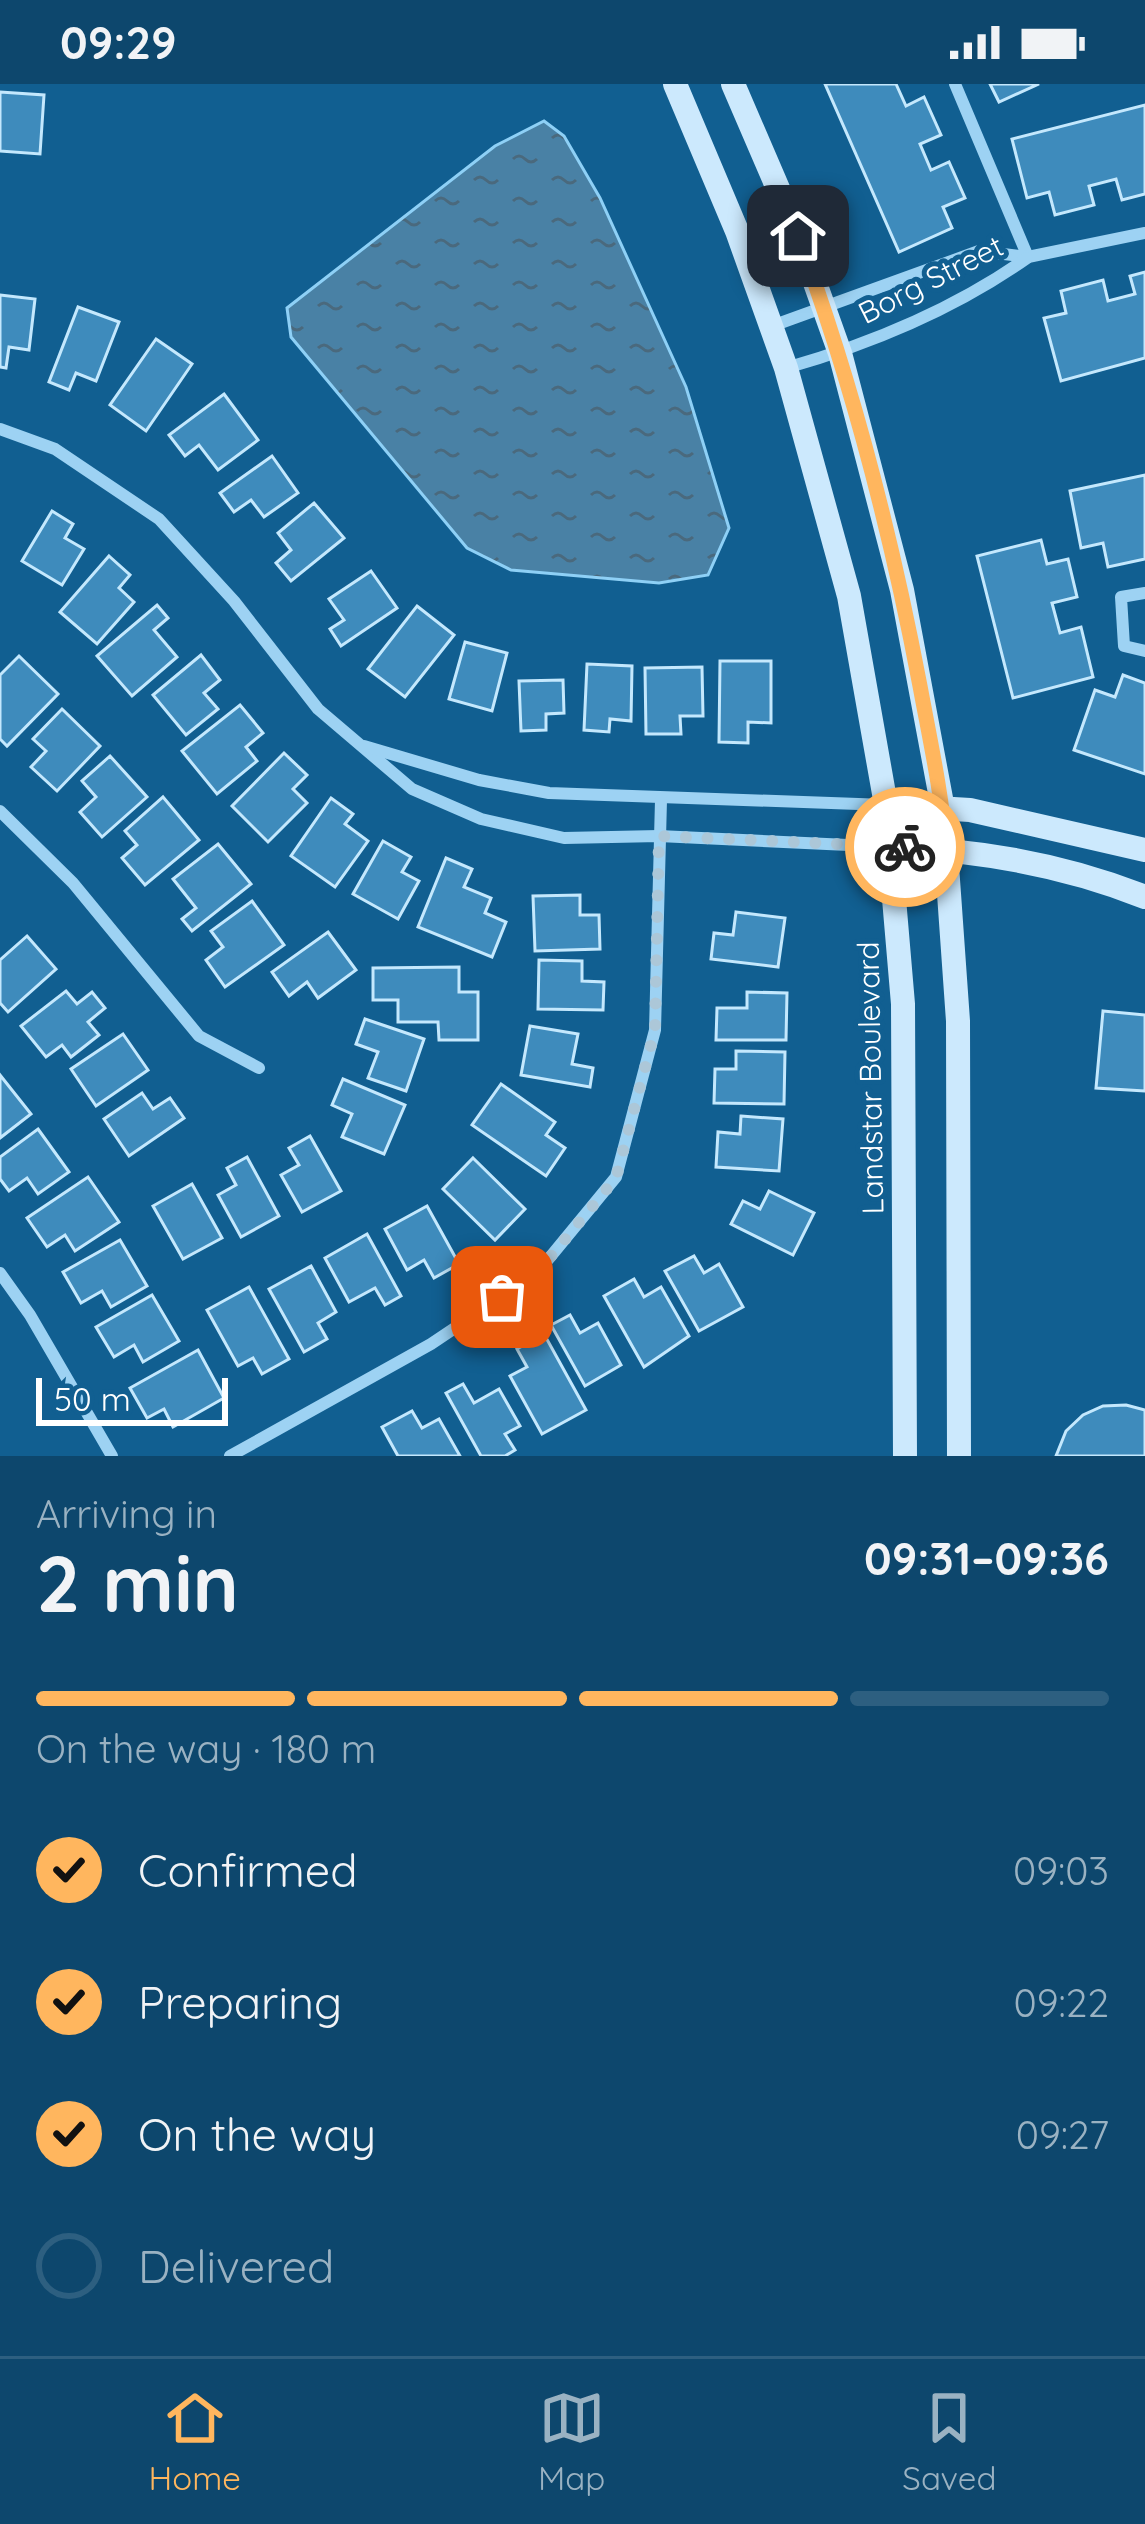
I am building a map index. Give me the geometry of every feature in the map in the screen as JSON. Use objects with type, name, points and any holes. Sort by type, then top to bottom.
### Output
[{"type":"street","name":"Landstar Boulevard","points":[[675,84],[786,368],[849,596],[886,805],[903,1004],[905,1456]]},
{"type":"street","points":[[733,84],[798,236],[840,353],[902,590],[943,809],[958,1021],[959,1456]]},
{"type":"street","points":[[955,84],[1028,257]]},
{"type":"street","name":"Borg Street","points":[[772,326],[979,251],[1028,257],[1145,233]]},
{"type":"street","name":"Borg Street","points":[[786,368],[840,353],[989,285],[1028,257]]},
{"type":"street","points":[[0,429],[55,449],[158,519],[234,601],[318,709],[412,789],[481,819],[564,838],[659,836],[946,849],[1111,883],[1145,897]]},
{"type":"street","points":[[1145,593],[1121,597],[1124,646],[1145,651]]},
{"type":"street","points":[[357,743],[462,776],[526,789],[662,800],[970,810],[1145,850]]},
{"type":"street","points":[[230,1456],[430,1344],[537,1273],[616,1178],[655,1030],[662,800]]},
{"type":"street","points":[[0,811],[73,883],[199,1036],[259,1068]]},
{"type":"street","points":[[0,1273],[30,1315],[112,1456]]},
{"type":"water","points":[[544,121],[564,136],[600,198],[686,387],[729,528],[708,575],[659,583],[511,570],[467,548],[291,337],[287,308],[495,146]]},
{"type":"building","points":[[825,84],[896,84],[906,106],[924,97],[941,135],[920,144],[931,170],[949,162],[965,198],[943,207],[952,228],[899,252]]},
{"type":"building","points":[[990,84],[1039,84],[999,102]]},
{"type":"building","points":[[0,92],[44,95],[40,154],[0,151]]},
{"type":"building","points":[[1145,105],[1145,194],[1122,200],[1116,179],[1089,186],[1094,205],[1055,215],[1049,192],[1027,198],[1012,139]]},
{"type":"building","points":[[1145,272],[1145,358],[1061,381],[1044,318],[1066,313],[1061,291],[1103,280],[1108,301],[1135,294],[1130,276]]},
{"type":"building","points":[[0,295],[35,299],[29,350],[9,347],[6,368],[0,367]]},
{"type":"building","points":[[78,307],[119,322],[96,381],[76,373],[69,390],[49,382]]},
{"type":"building","points":[[156,339],[192,364],[146,431],[110,405]]},
{"type":"building","points":[[224,394],[258,440],[218,470],[199,445],[185,456],[169,435]]},
{"type":"building","points":[[272,456],[298,493],[264,517],[251,500],[234,512],[220,493]]},
{"type":"building","points":[[1145,475],[1145,559],[1108,567],[1103,543],[1081,548],[1070,491]]},
{"type":"building","points":[[314,503],[344,538],[291,581],[276,563],[291,550],[278,533]]},
{"type":"building","points":[[52,511],[73,524],[65,538],[84,549],[62,585],[22,561]]},
{"type":"building","points":[[1041,540],[1047,564],[1068,559],[1077,597],[1052,603],[1060,633],[1081,627],[1093,677],[1013,698],[977,556]]},
{"type":"building","points":[[109,556],[130,575],[119,588],[134,602],[97,644],[60,612]]},
{"type":"building","points":[[371,571],[397,608],[341,646],[330,629],[344,620],[329,599]]},
{"type":"building","points":[[157,605],[168,618],[154,630],[177,657],[132,696],[97,656]]},
{"type":"building","points":[[417,606],[454,635],[405,697],[368,669]]},
{"type":"building","points":[[465,642],[507,653],[492,711],[449,699]]},
{"type":"building","points":[[201,655],[220,680],[204,693],[218,709],[186,735],[153,695]]},
{"type":"building","points":[[19,656],[58,694],[7,746],[0,739],[0,675]]},
{"type":"building","points":[[720,661],[771,661],[771,723],[748,722],[748,743],[719,742]]},
{"type":"building","points":[[587,664],[632,666],[631,721],[610,719],[609,732],[584,730]]},
{"type":"building","points":[[702,667],[703,716],[680,716],[681,734],[646,734],[645,668]]},
{"type":"building","points":[[1123,675],[1145,683],[1145,774],[1074,750],[1095,690],[1115,697]]},
{"type":"building","points":[[563,680],[564,713],[546,714],[546,730],[521,731],[519,681]]},
{"type":"building","points":[[240,705],[263,733],[246,747],[257,761],[217,794],[182,751]]},
{"type":"building","points":[[62,709],[100,746],[57,791],[31,767],[46,751],[33,739]]},
{"type":"building","points":[[284,753],[307,775],[293,789],[307,803],[268,842],[232,806]]},
{"type":"building","points":[[110,756],[147,797],[102,837],[80,812],[96,797],[82,781]]},
{"type":"building","points":[[163,797],[199,840],[145,885],[122,858],[137,845],[125,831]]},
{"type":"building","points":[[331,798],[353,814],[345,824],[368,841],[335,887],[291,856]]},
{"type":"building","points":[[383,841],[411,857],[402,872],[419,881],[398,919],[353,894]]},
{"type":"building","points":[[218,844],[251,884],[192,931],[182,919],[196,908],[173,879]]},
{"type":"building","points":[[446,858],[472,869],[464,887],[491,898],[485,913],[506,922],[492,957],[418,927]]},
{"type":"building","points":[[580,895],[580,915],[599,915],[600,949],[535,951],[533,896]]},
{"type":"building","points":[[252,901],[284,945],[225,987],[206,960],[223,947],[211,931]]},
{"type":"building","points":[[736,912],[785,918],[778,967],[711,959],[714,933],[733,935]]},
{"type":"building","points":[[328,932],[356,970],[318,998],[307,982],[289,996],[272,972]]},
{"type":"building","points":[[27,936],[56,969],[8,1012],[0,1003],[0,960]]},
{"type":"building","points":[[539,960],[582,961],[582,981],[604,982],[603,1010],[538,1009]]},
{"type":"building","points":[[459,967],[459,992],[478,992],[478,1040],[439,1040],[438,1022],[398,1022],[398,1000],[373,1000],[373,968]]},
{"type":"building","points":[[66,991],[77,1004],[92,992],[105,1008],[88,1022],[99,1035],[71,1057],[62,1045],[46,1057],[21,1026]]},
{"type":"building","points":[[747,992],[787,993],[786,1040],[716,1040],[717,1008],[747,1008]]},
{"type":"building","points":[[1103,1011],[1145,1015],[1145,1091],[1096,1088]]},
{"type":"building","points":[[365,1019],[424,1039],[406,1091],[368,1078],[378,1052],[356,1044]]},
{"type":"building","points":[[530,1026],[578,1034],[572,1064],[593,1068],[590,1087],[521,1075]]},
{"type":"building","points":[[123,1034],[148,1070],[96,1106],[71,1069]]},
{"type":"building","points":[[736,1051],[785,1052],[784,1104],[714,1103],[715,1069],[736,1069]]},
{"type":"building","points":[[0,1075],[31,1114],[0,1138]]},
{"type":"building","points":[[343,1079],[405,1105],[384,1154],[342,1137],[352,1114],[332,1105]]},
{"type":"building","points":[[501,1084],[555,1122],[546,1135],[565,1148],[546,1176],[472,1125]]},
{"type":"building","points":[[142,1093],[153,1109],[170,1098],[184,1118],[129,1156],[104,1119]]},
{"type":"building","points":[[741,1116],[783,1119],[779,1171],[716,1167],[718,1132],[740,1134]]},
{"type":"building","points":[[38,1129],[69,1172],[38,1194],[27,1178],[9,1191],[0,1179],[0,1157]]},
{"type":"building","points":[[310,1136],[341,1191],[302,1212],[281,1175],[299,1165],[289,1148]]},
{"type":"building","points":[[247,1157],[279,1216],[241,1237],[218,1195],[236,1185],[227,1168]]},
{"type":"building","points":[[473,1158],[525,1209],[495,1240],[443,1189]]},
{"type":"building","points":[[88,1177],[119,1222],[75,1251],[65,1235],[47,1247],[27,1218]]},
{"type":"building","points":[[192,1184],[222,1238],[183,1259],[153,1206]]},
{"type":"building","points":[[769,1191],[814,1213],[793,1255],[731,1224],[743,1201],[760,1209]]},
{"type":"building","points":[[427,1206],[459,1264],[434,1278],[424,1260],[407,1270],[385,1229]]},
{"type":"building","points":[[367,1234],[401,1296],[385,1305],[375,1288],[349,1302],[325,1258]]},
{"type":"building","points":[[120,1240],[147,1286],[111,1307],[102,1291],[81,1303],[63,1272]]},
{"type":"building","points":[[694,1256],[704,1273],[719,1264],[743,1307],[699,1331],[665,1271]]},
{"type":"building","points":[[311,1266],[336,1312],[318,1323],[327,1339],[304,1352],[269,1289]]},
{"type":"building","points":[[634,1279],[644,1297],[661,1287],[689,1336],[644,1367],[604,1296]]},
{"type":"building","points":[[249,1287],[289,1359],[262,1374],[253,1358],[238,1366],[207,1310]]},
{"type":"building","points":[[152,1295],[179,1341],[143,1362],[134,1345],[114,1357],[96,1327]]},
{"type":"building","points":[[570,1315],[580,1333],[598,1323],[621,1365],[585,1386],[551,1325]]},
{"type":"building","points":[[544,1334],[586,1410],[542,1434],[510,1376],[527,1367],[517,1349]]},
{"type":"building","points":[[198,1350],[224,1398],[173,1427],[164,1409],[147,1418],[130,1388]]},
{"type":"building","points":[[463,1384],[474,1403],[499,1389],[520,1426],[505,1434],[515,1450],[505,1456],[481,1456],[446,1393]]},
{"type":"building","points":[[1103,1406],[1145,1410],[1145,1456],[1056,1456],[1066,1431],[1083,1415]]},
{"type":"building","points":[[412,1411],[422,1428],[439,1419],[460,1456],[398,1456],[382,1427]]},
{"type":"way so far","points":[[502,1297],[537,1273],[616,1178],[655,1030],[659,836],[905,847]]},
{"type":"route","points":[[798,236],[840,353],[902,590],[943,809],[946,849],[905,847]]}]
